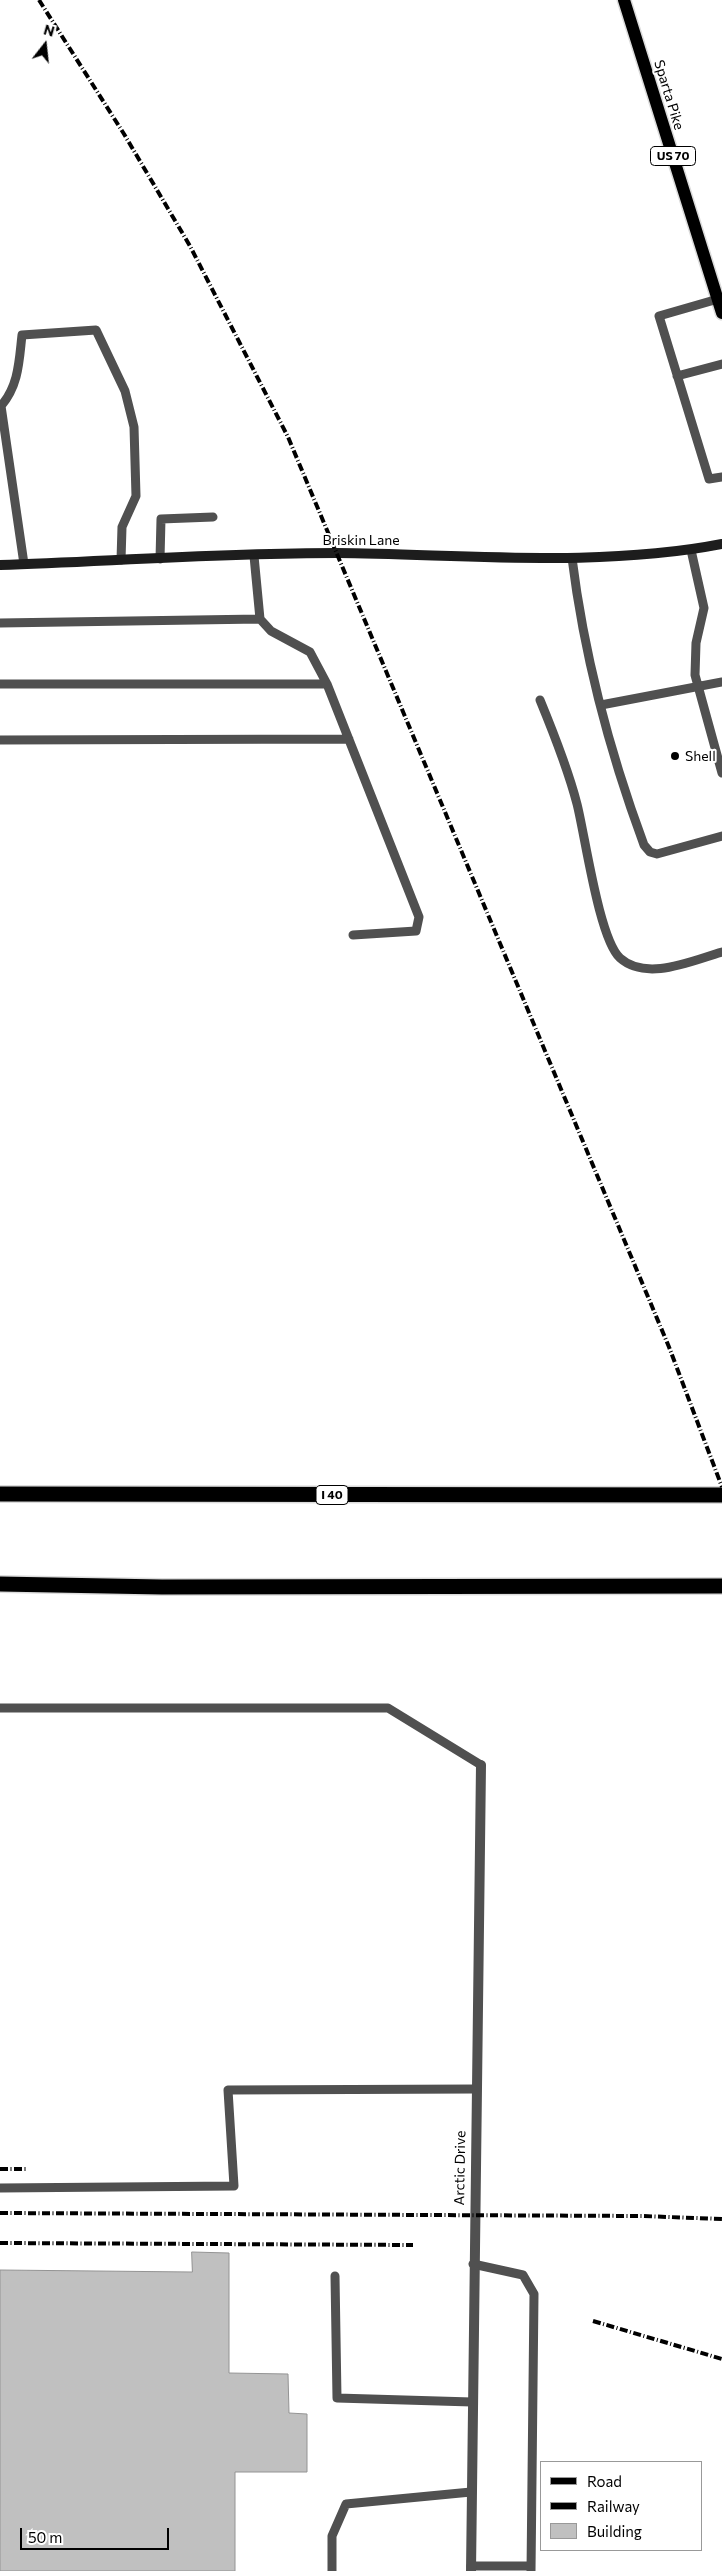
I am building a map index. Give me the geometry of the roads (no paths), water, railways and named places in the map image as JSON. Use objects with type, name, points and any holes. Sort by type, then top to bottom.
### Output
[{"type":"highway","name":"I 40","points":[[0,1494],[664,1497],[722,1495]]},
{"type":"highway","points":[[0,1584],[162,1587],[722,1586]]},
{"type":"highway","points":[[698,1586],[722,1592]]},
{"type":"main road","name":"Sparta Pike","points":[[624,0],[722,313]]},
{"type":"street","name":"Briskin Lane","points":[[0,564],[335,553],[572,558],[691,550],[722,544]]},
{"type":"street","name":"Arctic Drive","points":[[471,2569],[473,2264],[481,1765]]},
{"type":"lane","points":[[718,299],[659,316],[709,479],[722,477]]},
{"type":"lane","points":[[24,564],[1,406],[11,395],[16,382],[22,335],[96,330],[125,391],[134,427],[136,496],[122,527],[121,560]]},
{"type":"lane","points":[[677,376],[722,364]]},
{"type":"lane","points":[[160,559],[161,519],[213,517]]},
{"type":"lane","points":[[691,550],[704,608],[696,643],[695,675],[722,773]]},
{"type":"lane","points":[[254,556],[260,619],[271,631],[310,652],[327,684],[350,739],[419,917],[416,931],[353,935]]},
{"type":"lane","points":[[572,558],[578,610],[601,705],[644,845],[650,852],[657,854],[722,836]]},
{"type":"lane","points":[[0,623],[260,619]]},
{"type":"lane","points":[[601,705],[722,682]]},
{"type":"lane","points":[[0,684],[327,684]]},
{"type":"lane","points":[[540,700],[577,803],[599,910],[612,945],[620,958],[652,969],[722,952]]},
{"type":"lane","points":[[0,740],[350,739]]},
{"type":"lane","points":[[0,1708],[388,1708],[481,1765]]},
{"type":"lane","points":[[0,2188],[234,2186],[228,2090],[476,2089]]},
{"type":"lane","points":[[471,2569],[531,2568],[534,2294],[523,2275],[473,2264]]},
{"type":"lane","points":[[335,2276],[337,2398],[472,2402]]},
{"type":"lane","points":[[332,2571],[332,2536],[346,2504],[471,2492]]},
{"type":"railway","points":[[39,0],[124,134],[190,246],[288,437],[669,1347],[722,1487]]},
{"type":"railway","points":[[0,2169],[28,2169]]},
{"type":"railway","points":[[0,2213],[642,2216],[722,2219]]},
{"type":"railway","points":[[0,2243],[413,2245]]},
{"type":"railway","points":[[593,2321],[722,2359]]},
{"type":"place","name":"Shell","points":[[675,756]]}]
